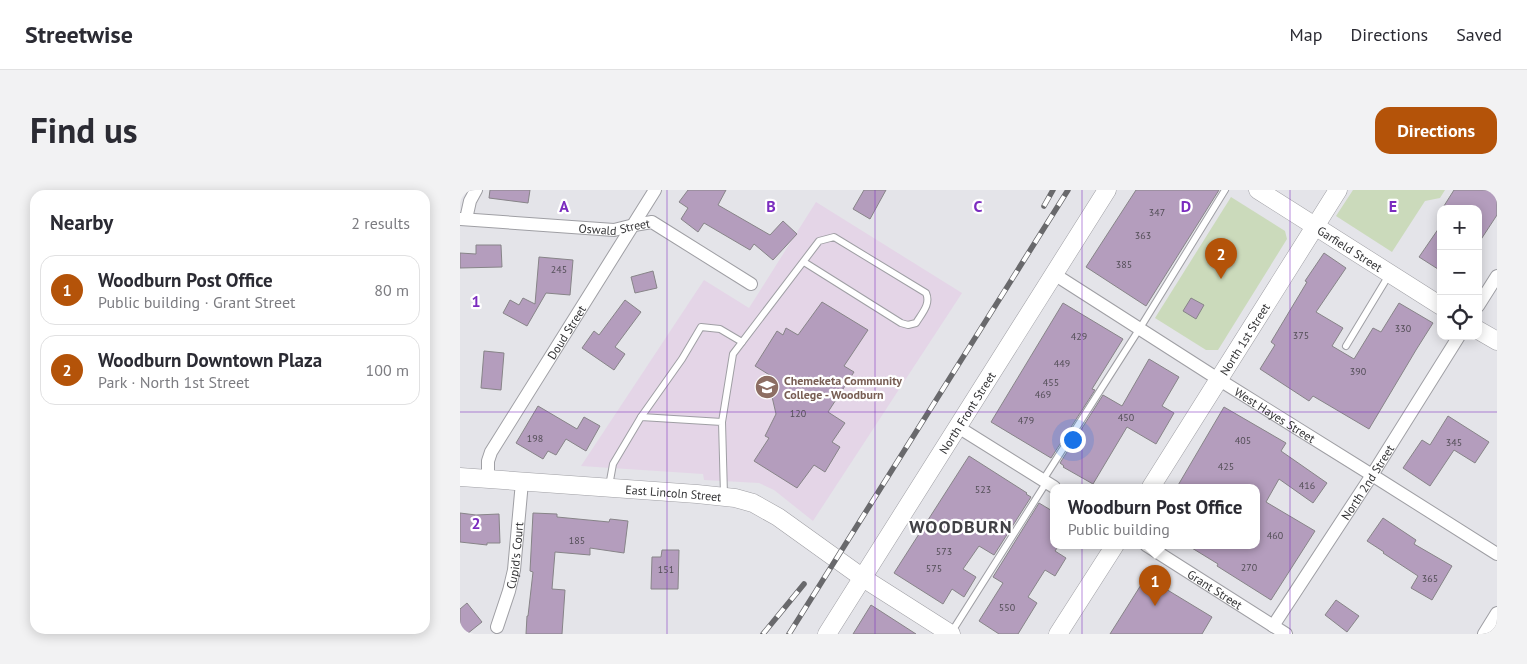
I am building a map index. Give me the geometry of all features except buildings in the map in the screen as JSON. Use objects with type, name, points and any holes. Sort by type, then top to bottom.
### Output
[{"type":"street","points":[[463,219],[476,190]]},
{"type":"street","name":"Doud Street","points":[[488,479],[488,461],[491,452],[655,190]]},
{"type":"street","name":"North Front Street","points":[[827,634],[1107,190]]},
{"type":"street","name":"Garfield Street","points":[[1258,190],[1437,303]]},
{"type":"street","name":"North 1st Street","points":[[1153,484],[1338,190]]},
{"type":"street","name":"Oswald Street","points":[[463,219],[614,230],[652,222],[752,284]]},
{"type":"street","name":"West Hayes Street","points":[[1054,274],[1218,380],[1372,474],[1497,554]]},
{"type":"street","points":[[1482,300],[1497,276]]},
{"type":"street","points":[[1482,332],[1497,341]]},
{"type":"street","name":"North 2nd Street","points":[[1273,626],[1456,340]]},
{"type":"street","points":[[958,427],[1048,483]]},
{"type":"street","name":"East Lincoln Street","points":[[460,477],[724,496],[753,503],[769,512],[863,578],[949,633]]},
{"type":"street","name":"Cupid's Court","points":[[497,626],[514,570],[522,482]]},
{"type":"street","points":[[1058,634],[1112,549]]},
{"type":"street","name":"Grant Street","points":[[1152,549],[1286,634]]},
{"type":"street","points":[[1484,634],[1497,613]]},
{"type":"lane","points":[[949,633],[1048,483],[1225,190]]},
{"type":"lane","points":[[724,496],[722,422],[733,354],[819,241],[834,237],[926,293],[928,298],[927,305],[916,323],[908,325],[901,323],[804,262]]},
{"type":"lane","points":[[1346,346],[1390,274]]},
{"type":"lane","points":[[609,488],[613,464],[641,417],[682,359],[701,328],[720,328],[742,342]]},
{"type":"lane","points":[[641,417],[722,422]]},
{"type":"shaded area","name":"Chemeketa Community College - Woodburn","points":[[816,202],[962,293],[813,521],[774,490],[759,483],[704,480],[703,474],[581,466],[704,280],[749,308]]},
{"type":"green space","points":[[1353,190],[1445,190],[1440,198],[1425,201],[1392,252],[1336,216]]},
{"type":"green space","points":[[1231,197],[1285,231],[1287,239],[1218,350],[1206,350],[1155,318]]},
{"type":"railway","points":[[1044,206],[1053,190]]},
{"type":"railway","points":[[789,634],[1068,190]]},
{"type":"railway","points":[[763,634],[804,584]]},
{"type":"place","name":"Woodburn Downtown Plaza","points":[[1221,279]]},
{"type":"place","name":"Chemeketa Community College - Woodburn","points":[[767,387]]},
{"type":"place","name":"Woodburn Post Office","points":[[1155,606]]},
{"type":"district","name":"WOODBURN","points":[[961,526]]}]
